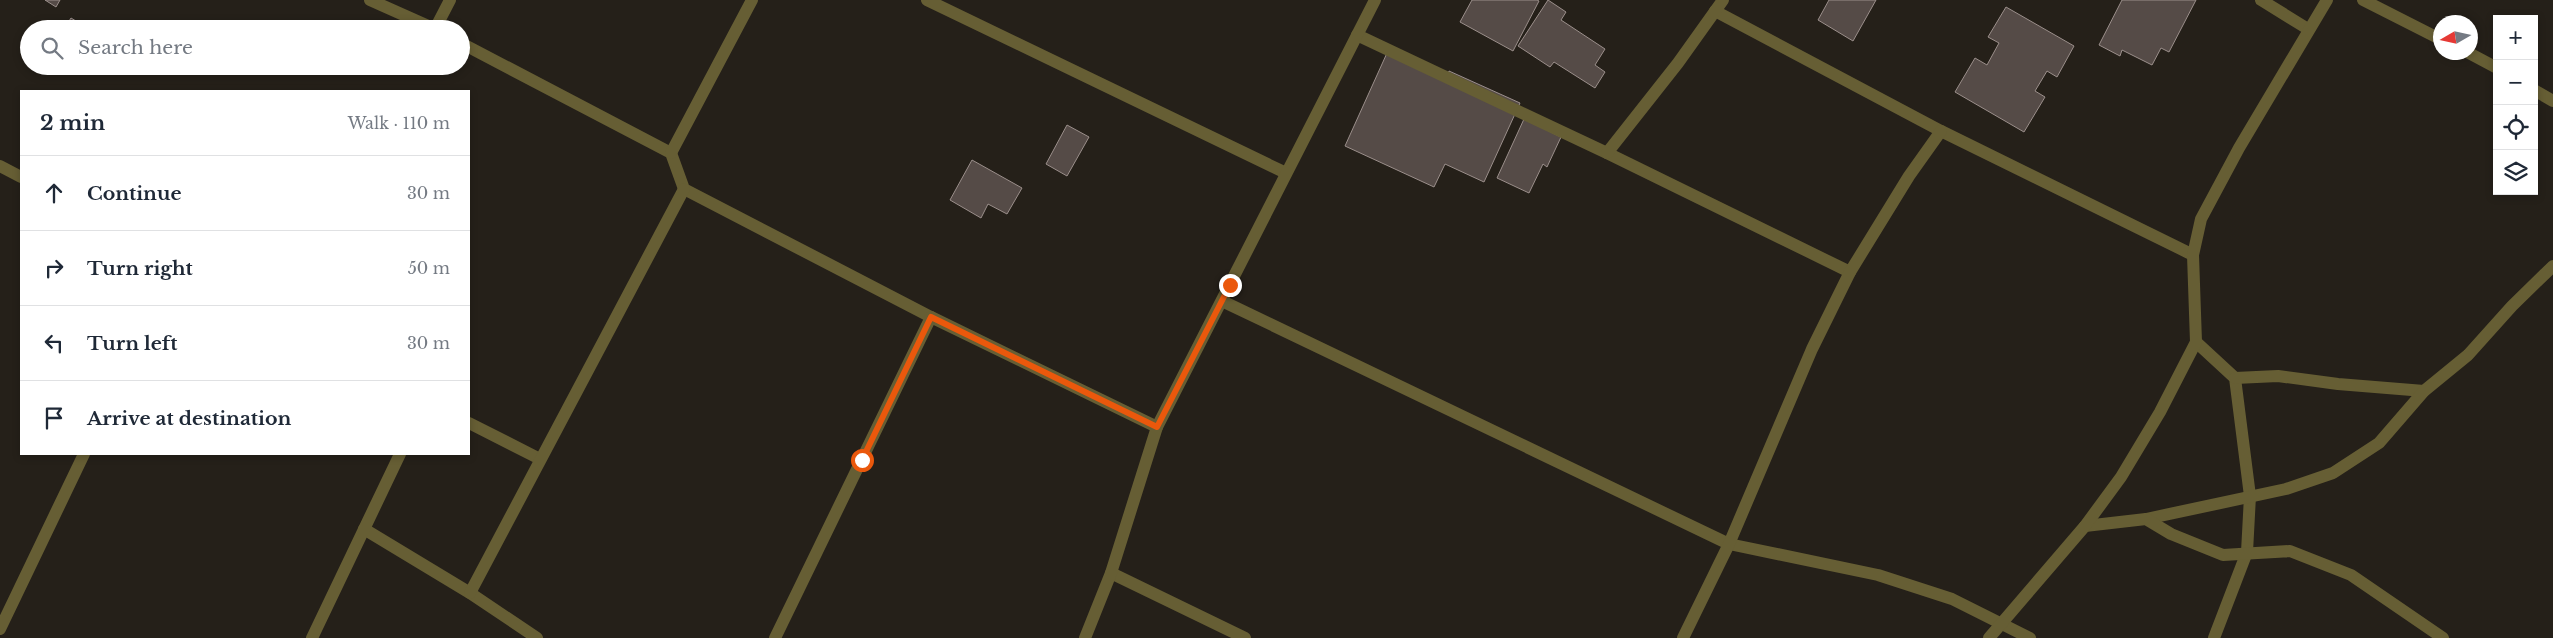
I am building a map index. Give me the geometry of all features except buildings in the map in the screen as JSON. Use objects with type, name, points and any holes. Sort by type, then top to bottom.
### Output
[{"type":"street","points":[[370,0],[415,20]]},
{"type":"street","points":[[440,20],[450,0]]},
{"type":"street","points":[[671,153],[752,0]]},
{"type":"street","points":[[927,0],[1286,173]]},
{"type":"street","points":[[1085,638],[1111,573],[1157,427],[1375,0]]},
{"type":"street","points":[[1607,152],[1678,62],[1723,0]]},
{"type":"street","points":[[2261,0],[2308,28]]},
{"type":"street","points":[[1988,638],[2003,623],[2085,526],[2121,477],[2160,412],[2196,342],[2193,254],[2201,219],[2308,28],[2327,0]]},
{"type":"street","points":[[2362,0],[2433,36]]},
{"type":"street","points":[[1715,11],[1940,131],[2193,254]]},
{"type":"street","points":[[1357,35],[1607,152],[1850,272]]},
{"type":"street","points":[[470,48],[671,153],[684,189],[931,317],[1157,427]]},
{"type":"street","points":[[2478,58],[2493,66]]},
{"type":"street","points":[[2538,92],[2553,101]]},
{"type":"street","points":[[1684,638],[1730,544],[1812,349],[1850,272],[1904,184],[1940,131]]},
{"type":"street","points":[[0,166],[20,176]]},
{"type":"street","points":[[470,593],[684,189]]},
{"type":"street","points":[[2085,526],[2146,519],[2286,490],[2333,473],[2379,443],[2424,391],[2468,355],[2512,306],[2553,266]]},
{"type":"street","points":[[1222,301],[1730,544],[1878,575],[1952,599],[2030,638]]},
{"type":"street","points":[[775,638],[931,317]]},
{"type":"street","points":[[2196,342],[2235,378],[2250,496],[2247,552],[2214,638]]},
{"type":"street","points":[[2235,378],[2278,376],[2338,384],[2424,391]]},
{"type":"street","points":[[470,424],[540,459]]},
{"type":"street","points":[[0,629],[84,455]]},
{"type":"street","points":[[312,638],[400,455]]},
{"type":"street","points":[[2146,519],[2200,548],[2223,555],[2290,550],[2351,575],[2443,638]]},
{"type":"street","points":[[364,529],[470,593],[537,638]]},
{"type":"street","points":[[1111,573],[1245,638]]},
{"type":"route","points":[[862,460],[931,317],[1157,427],[1230,285]]}]
